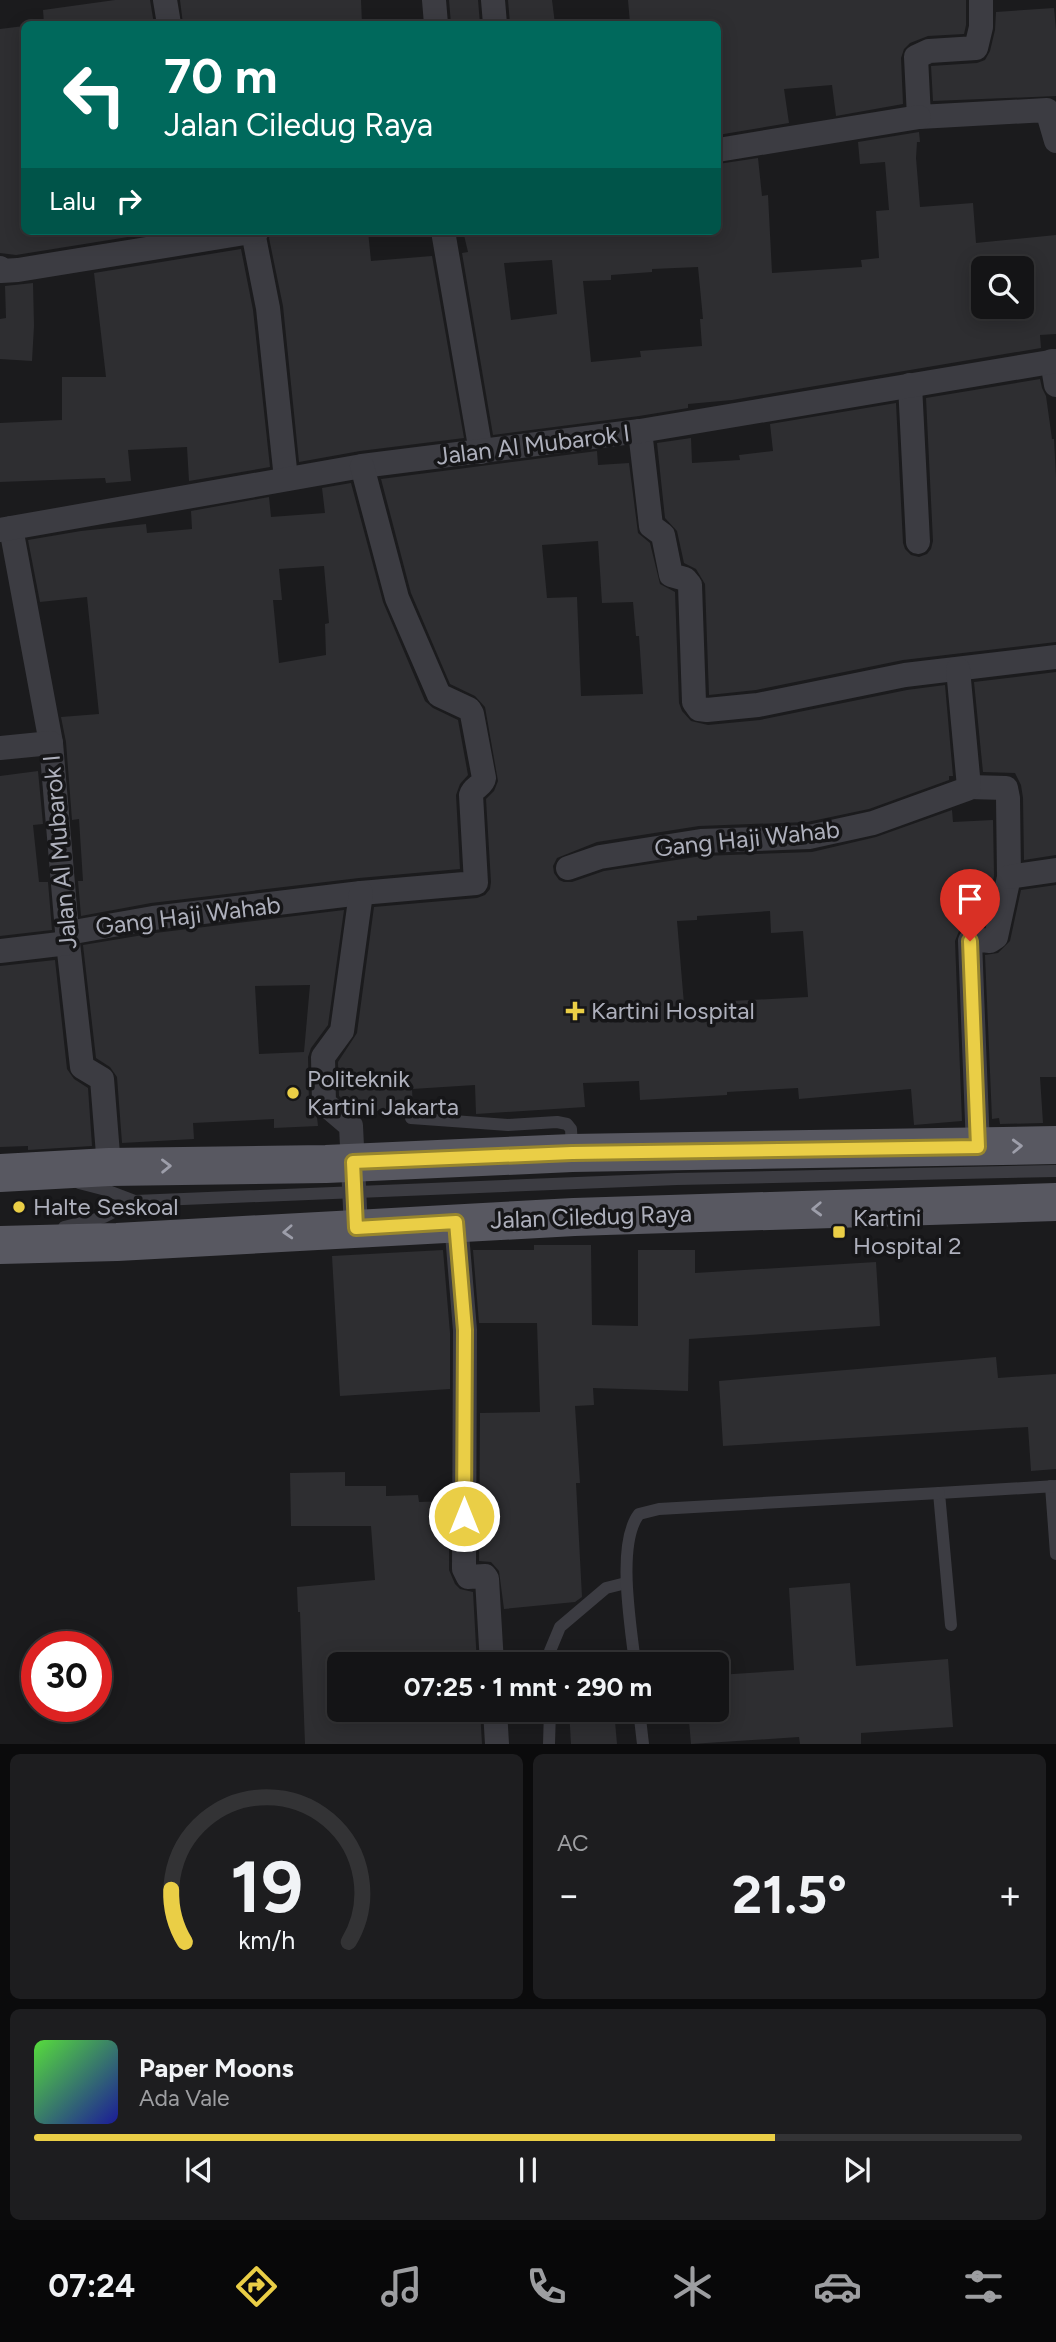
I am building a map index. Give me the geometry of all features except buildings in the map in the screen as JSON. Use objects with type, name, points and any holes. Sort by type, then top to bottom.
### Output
[{"type":"main road","points":[[0,1172],[572,1153],[1056,1145]]},
{"type":"main road","points":[[978,1147],[983,1204]]},
{"type":"main road","points":[[572,1153],[574,1216]]},
{"type":"main road","name":"Jalan Ciledug Raya","points":[[0,1245],[117,1242],[574,1216],[1056,1202]]},
{"type":"street","points":[[165,0],[168,21]]},
{"type":"street","points":[[433,0],[436,21]]},
{"type":"street","points":[[493,0],[495,21]]},
{"type":"street","points":[[919,117],[916,57],[929,51],[976,48],[981,27],[981,0]]},
{"type":"street","points":[[721,150],[919,117],[1047,110],[1056,141]]},
{"type":"street","points":[[256,235],[268,308],[286,479]]},
{"type":"street","points":[[444,235],[481,452]]},
{"type":"street","points":[[0,268],[1,271],[18,270],[197,236]]},
{"type":"street","name":"Jalan Al Mubarok I","points":[[109,1167],[102,1079],[82,1067],[51,743],[5,529],[362,466],[640,431],[910,385],[1055,369]]},
{"type":"street","points":[[910,385],[918,542]]},
{"type":"street","points":[[640,431],[651,526],[663,535],[671,575],[685,579],[690,585],[694,702],[699,709],[758,705],[905,675],[1056,657]]},
{"type":"street","name":"Gang Haji Wahab","points":[[0,951],[145,919],[361,893],[476,883],[471,795],[484,778],[472,714],[465,705],[439,695],[397,598],[362,466]]},
{"type":"street","points":[[958,669],[969,787],[1006,788],[1008,798],[1009,877],[996,937],[990,941],[970,941],[978,1147]]},
{"type":"street","points":[[0,748],[51,743]]},
{"type":"street","name":"Gang Haji Wahab","points":[[569,868],[600,857],[701,841],[809,837],[873,823],[969,787]]},
{"type":"street","points":[[1009,877],[1056,870]]},
{"type":"street","points":[[356,1228],[351,1126],[324,1102],[323,1057],[342,1031],[361,893]]},
{"type":"street","points":[[456,1222],[465,1330],[464,1569],[468,1577],[485,1576],[487,1579],[491,1652]]},
{"type":"street","points":[[496,1722],[497,1744]]},
{"type":"lane","points":[[411,1118],[508,1125],[557,1122],[567,1124],[570,1129],[572,1153]]},
{"type":"lane","points":[[0,1184],[80,1183],[135,1200],[677,1179],[1056,1171]]},
{"type":"lane","points":[[0,1233],[46,1230],[104,1217],[135,1200]]},
{"type":"lane","points":[[634,1652],[626,1583],[631,1524],[639,1514],[659,1509],[1054,1486],[1056,1554]]},
{"type":"lane","points":[[939,1493],[951,1625]]},
{"type":"lane","points":[[550,1652],[560,1627],[606,1588],[626,1583]]},
{"type":"lane","points":[[549,1744],[550,1722]]},
{"type":"lane","points":[[640,1722],[643,1744]]},
{"type":"place","name":"Kartini Hospital","points":[[575,1011]]},
{"type":"place","name":"Politeknik Kartini Jakarta","points":[[293,1093]]},
{"type":"place","name":"Halte Seskoal","points":[[19,1207]]},
{"type":"place","name":"Kartini Hospital 2","points":[[839,1232]]},
{"type":"route","points":[[464,1516],[465,1330],[456,1222],[356,1228],[353,1162],[572,1153],[978,1147],[970,941]]}]
